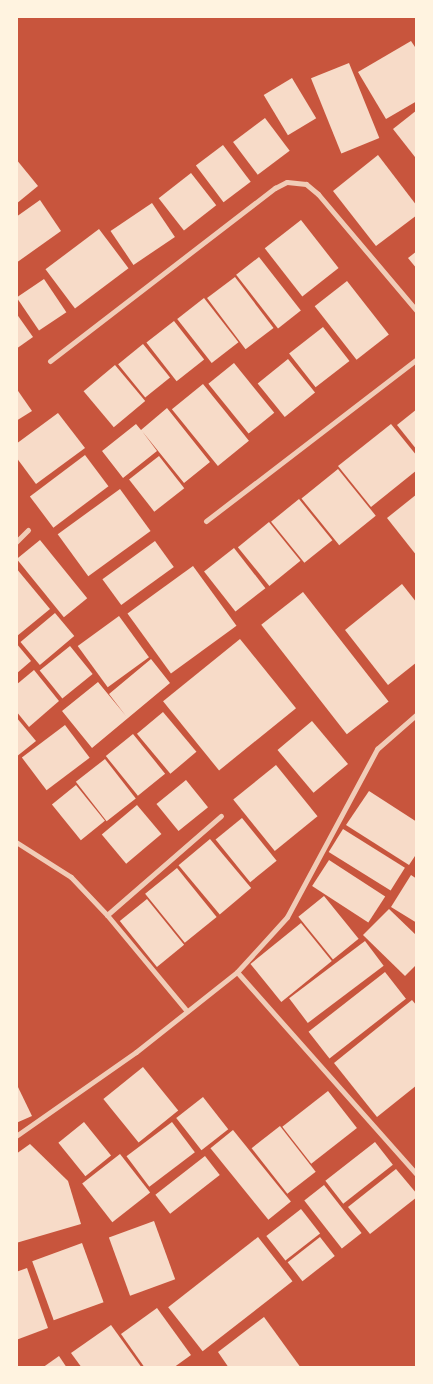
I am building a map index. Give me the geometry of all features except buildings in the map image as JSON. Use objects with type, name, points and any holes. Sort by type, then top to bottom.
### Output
[{"type":"street","points":[[50,361],[275,188],[287,182],[306,184],[318,194],[417,312]]},
{"type":"street","points":[[206,521],[417,359]]},
{"type":"street","points":[[16,542],[28,530]]},
{"type":"street","points":[[16,1136],[136,1052],[237,972],[287,917],[377,749],[417,714]]},
{"type":"street","points":[[107,915],[221,816]]},
{"type":"street","points":[[16,842],[71,877],[107,915],[187,1011]]},
{"type":"street","points":[[237,972],[417,1175]]}]
